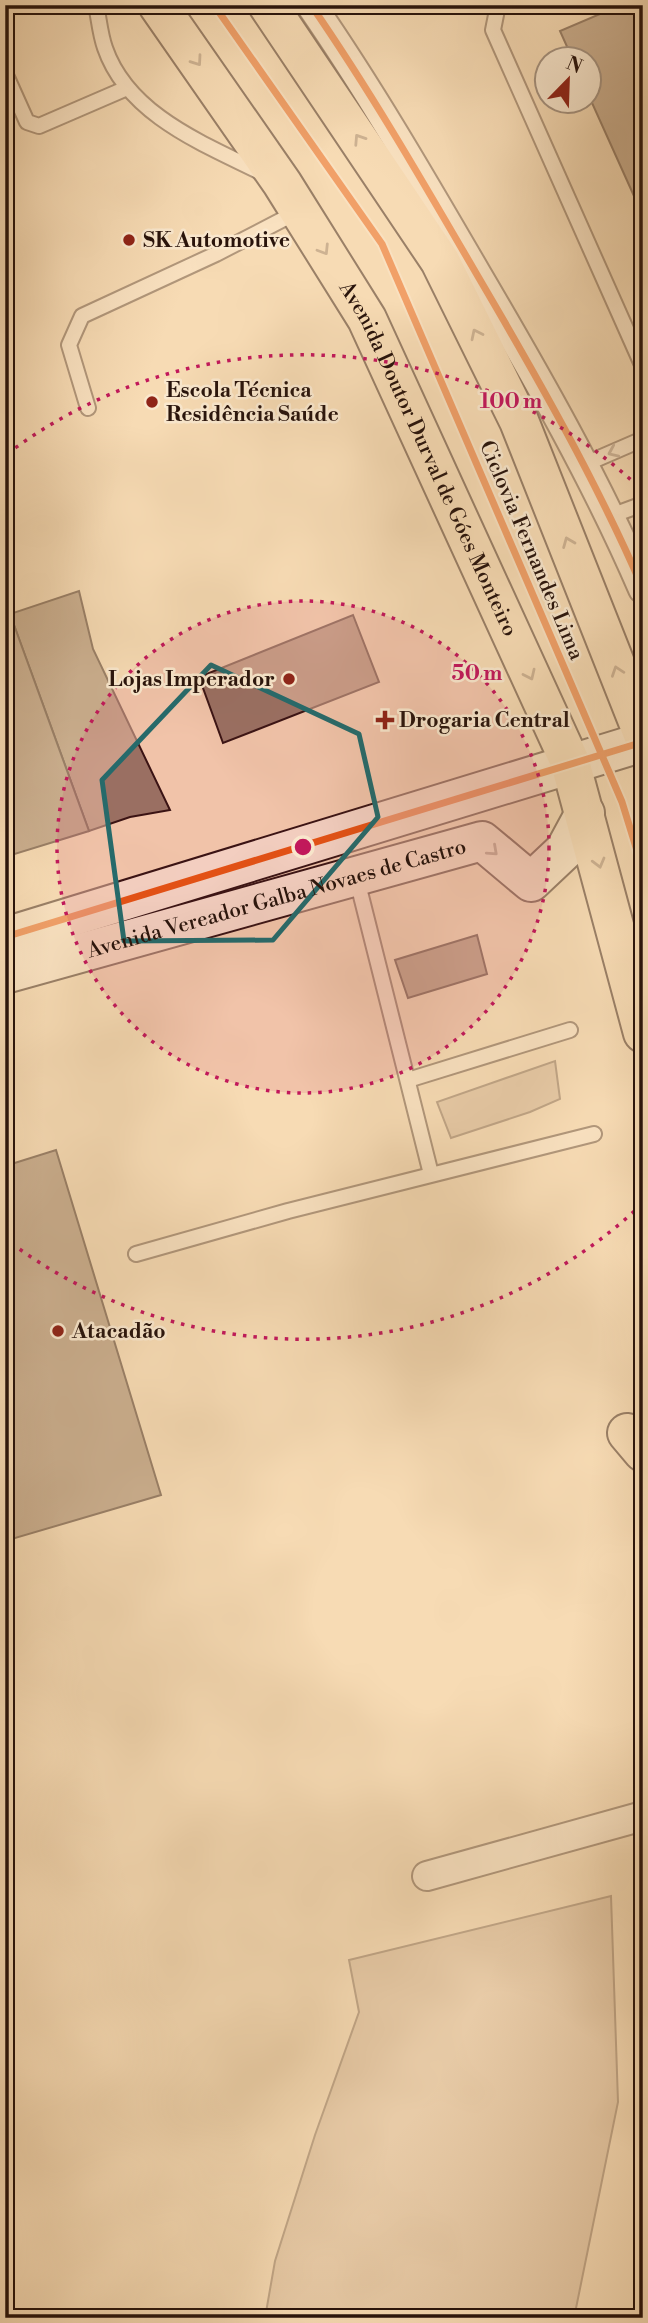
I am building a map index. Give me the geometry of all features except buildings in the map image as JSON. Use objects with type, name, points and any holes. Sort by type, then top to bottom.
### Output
[{"type":"highway","name":"Avenida Doutor Durval de Góes Monteiro","points":[[158,5],[291,197],[367,319],[569,762],[643,1033]]},
{"type":"highway","points":[[268,5],[440,261],[519,421],[643,734]]},
{"type":"street","points":[[288,5],[302,53]]},
{"type":"street","points":[[311,5],[368,87],[514,337],[583,465],[643,589]]},
{"type":"street","name":"Avenida Vereador Galba Novaes de Castro","points":[[5,937],[569,762],[643,742]]},
{"type":"street","name":"Avenida Vereador Galba Novaes de Castro","points":[[5,974],[482,841],[531,882],[565,850],[585,813]]},
{"type":"street","points":[[427,1876],[643,1816]]},
{"type":"lane","points":[[88,408],[69,345],[82,316],[216,254],[291,197],[178,132],[127,88],[105,49],[96,5]]},
{"type":"lane","points":[[498,5],[493,30],[643,367]]},
{"type":"lane","points":[[5,73],[27,122],[39,126],[127,88]]},
{"type":"lane","points":[[583,465],[643,439]]},
{"type":"lane","points":[[608,517],[643,504]]},
{"type":"lane","points":[[356,874],[431,1174]]},
{"type":"lane","points":[[408,1080],[570,1030]]},
{"type":"lane","points":[[136,1254],[431,1174],[594,1134]]},
{"type":"highlighted area","points":[[211,665],[359,734],[378,817],[273,940],[124,941],[102,780]]},
{"type":"shaded area","points":[[555,1061],[560,1099],[530,1112],[451,1138],[437,1102]]},
{"type":"shaded area","points":[[611,1896],[618,2102],[574,2318],[265,2318],[275,2261],[315,2135],[359,2012],[349,1960]]},
{"type":"cycle path","name":"Ciclovia Fernandes Lima","points":[[214,5],[382,244],[622,802],[643,870]]},
{"type":"cycle path","points":[[311,5],[396,138],[521,350],[585,468],[643,589]]},
{"type":"cycle path","points":[[5,937],[643,742]]},
{"type":"place","name":"SK Automotive","points":[[129,240]]},
{"type":"place","name":"Escola Técnica Residência Saúde","points":[[152,402]]},
{"type":"place","name":"Lojas Imperador","points":[[289,679]]},
{"type":"place","name":"Drogaria Central","points":[[385,720]]},
{"type":"place","name":"Atacadão","points":[[58,1331]]}]
